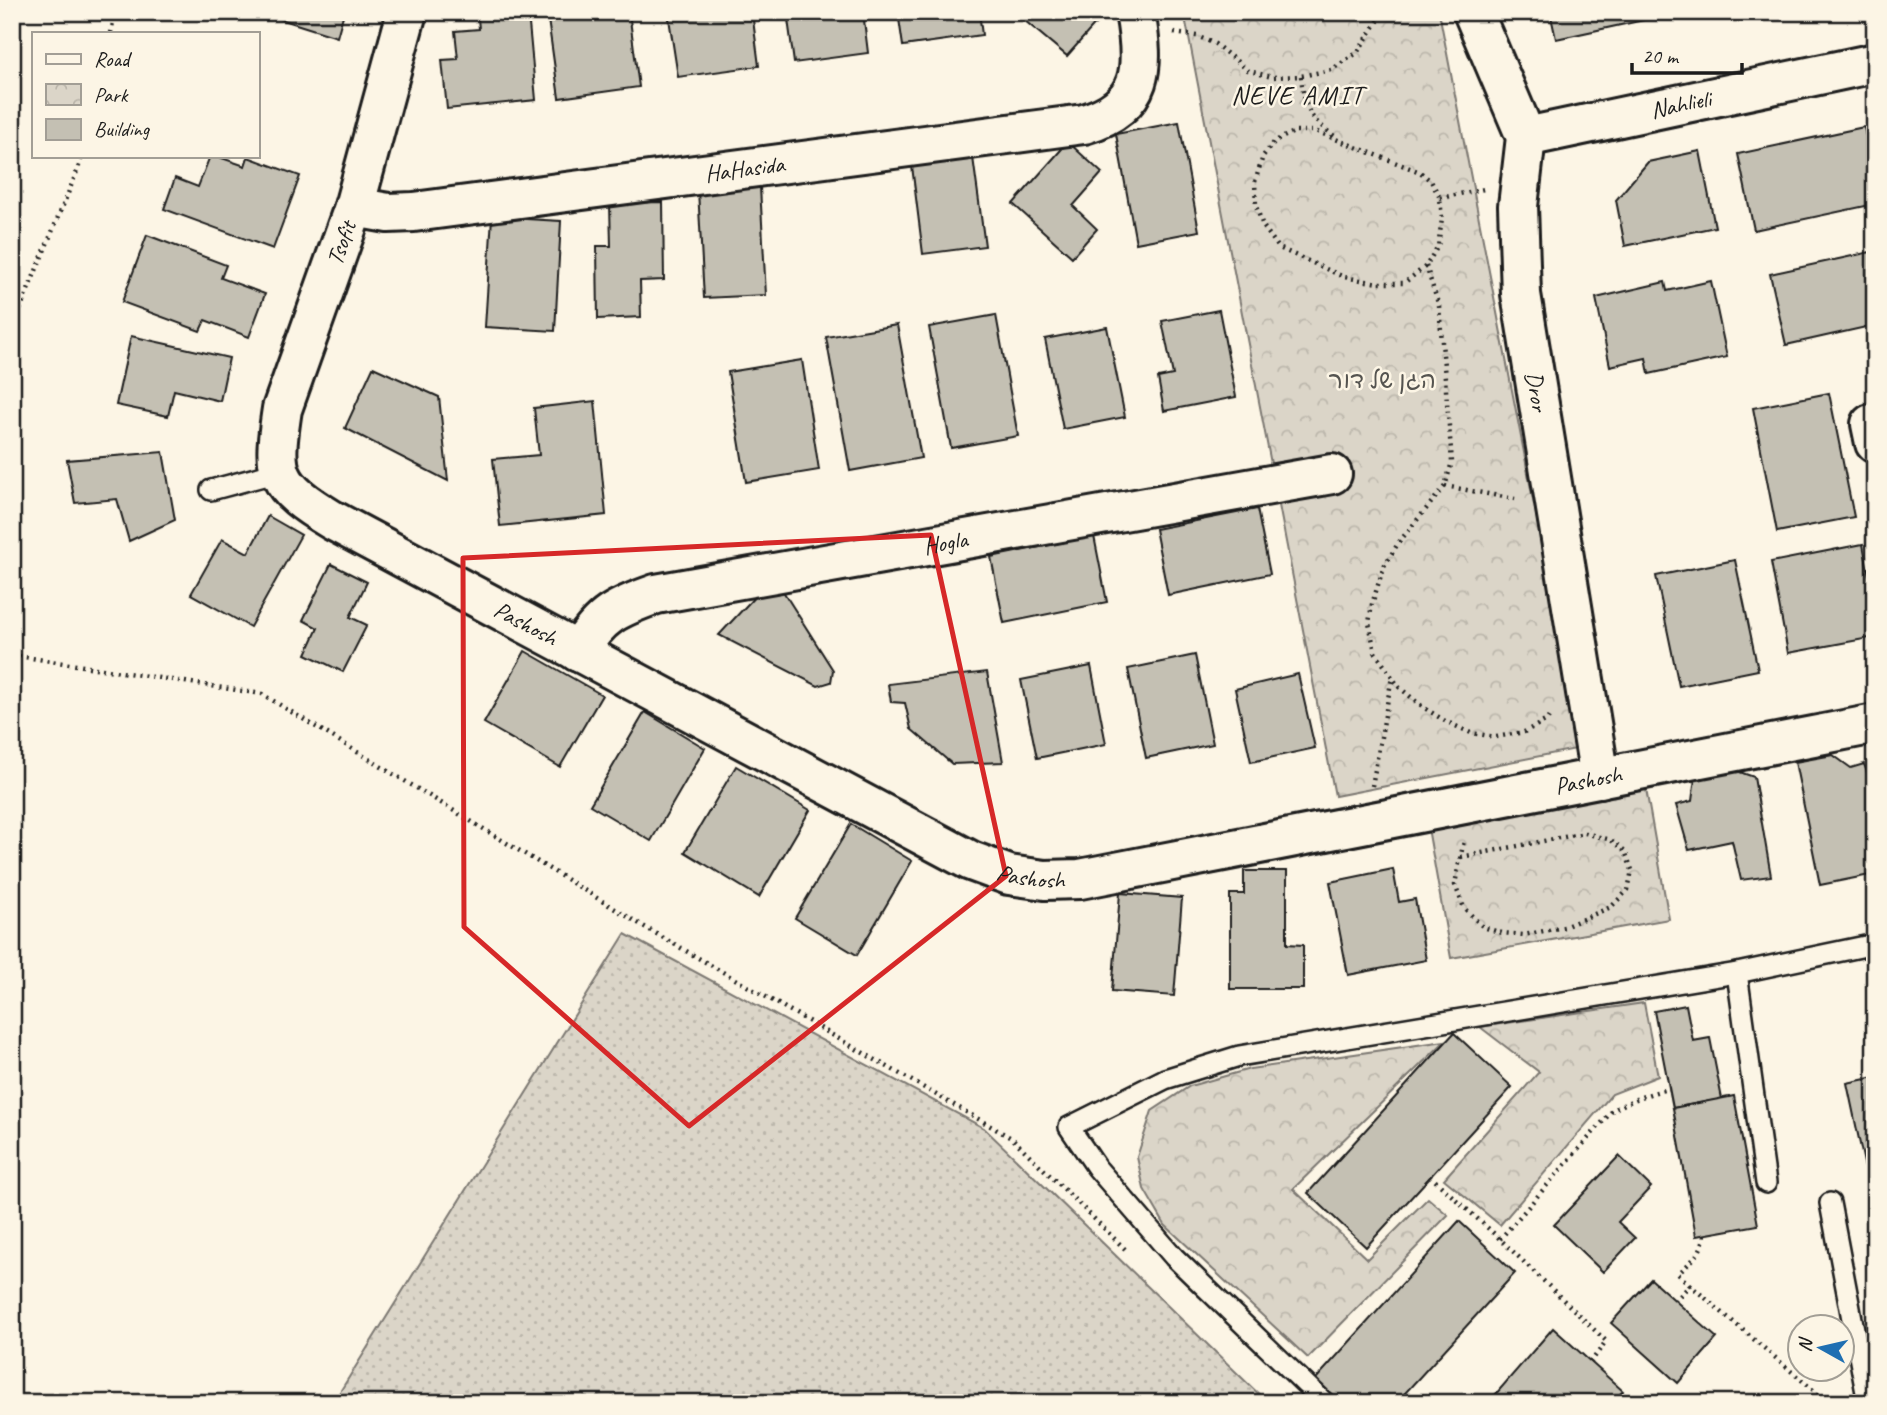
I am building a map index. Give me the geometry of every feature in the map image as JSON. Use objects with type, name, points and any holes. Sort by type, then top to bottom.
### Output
[{"type":"street","name":"Tsofit","points":[[278,472],[277,443],[282,409],[354,207],[407,12]]},
{"type":"street","name":"Dror","points":[[1473,12],[1526,137],[1518,206],[1521,294],[1600,778]]},
{"type":"street","name":"HaHasida","points":[[354,207],[388,213],[414,212],[1065,128],[1102,119],[1128,99],[1137,81],[1140,62],[1137,21]]},
{"type":"street","name":"Nahlieli","points":[[1526,137],[1875,63]]},
{"type":"street","name":"Pashosh","points":[[278,472],[289,488],[306,504],[332,520],[971,861],[1009,876],[1045,880],[1080,879],[1875,724]]},
{"type":"street","name":"Hogla","points":[[578,652],[598,624],[621,607],[656,594],[1332,474]]},
{"type":"lane","points":[[211,490],[278,472]]},
{"type":"lane","points":[[1325,1403],[1174,1257],[1097,1168],[1069,1127],[1165,1079],[1239,1056],[1737,972],[1875,944]]},
{"type":"lane","points":[[1737,972],[1766,1183]]},
{"type":"lane","points":[[1830,1203],[1868,1403]]},
{"type":"path","points":[[111,32],[115,12]]},
{"type":"path","points":[[1137,21],[1197,36],[1214,44],[1249,71],[1272,77],[1301,76],[1331,70],[1357,53],[1384,12]]},
{"type":"path","points":[[1301,76],[1308,112],[1316,123],[1343,142]]},
{"type":"path","points":[[1296,131],[1315,131],[1420,172],[1431,181],[1440,198],[1438,246],[1426,266],[1404,283],[1378,283],[1344,277],[1279,248],[1263,226],[1256,206],[1255,182],[1263,156],[1275,141],[1296,131]]},
{"type":"path","points":[[12,329],[81,158]]},
{"type":"path","points":[[1426,266],[1439,306],[1452,462],[1445,486],[1399,542],[1384,566],[1371,604],[1369,623],[1375,652],[1399,687],[1423,707],[1471,733],[1496,737],[1524,732],[1547,720],[1552,711]]},
{"type":"path","points":[[1445,486],[1524,500]]},
{"type":"path","points":[[12,655],[262,695],[648,929],[1013,1139],[1133,1256]]},
{"type":"path","points":[[1365,823],[1392,676]]},
{"type":"path","points":[[1461,857],[1586,833],[1611,840],[1625,850],[1632,870],[1628,890],[1611,907],[1564,927],[1524,935],[1483,928],[1464,908],[1455,885],[1461,857],[1473,802]]},
{"type":"path","points":[[1500,1239],[1614,1110],[1642,1096],[1669,1089]]},
{"type":"path","points":[[1430,1176],[1606,1341],[1591,1362]]},
{"type":"path","points":[[1704,1236],[1697,1256],[1678,1274],[1825,1399],[1825,1403]]},
{"type":"path","points":[[1675,1301],[1690,1285]]},
{"type":"highlighted area","points":[[931,535],[1006,876],[689,1126],[464,927],[463,558]]},
{"type":"green space","name":"הגן של דור","points":[[1184,12],[1439,12],[1581,748],[1335,796]]},
{"type":"green space","points":[[1646,789],[1669,919],[1451,958],[1428,828]]},
{"type":"green space","points":[[625,934],[984,1128],[1268,1403],[333,1403]]},
{"type":"green space","points":[[1644,1003],[1658,1076],[1612,1094],[1500,1225],[1444,1179],[1539,1072],[1480,1027]]},
{"type":"green space","points":[[1445,1041],[1293,1189],[1367,1259],[1428,1198],[1448,1215],[1308,1358],[1165,1225],[1144,1189],[1137,1157],[1152,1111],[1190,1086],[1250,1069]]},
{"type":"building","points":[[258,12],[344,12],[337,37]]},
{"type":"building","points":[[547,12],[629,12],[639,87],[559,98]]},
{"type":"building","points":[[668,12],[752,12],[759,66],[678,77]]},
{"type":"building","points":[[787,12],[863,12],[868,53],[794,63]]},
{"type":"building","points":[[898,12],[979,12],[982,35],[903,46]]},
{"type":"building","points":[[1020,12],[1106,12],[1067,56],[1018,15]]},
{"type":"building","points":[[1550,12],[1666,12],[1667,15],[1556,39]]},
{"type":"building","points":[[528,13],[536,100],[447,109],[442,60],[458,59],[455,31],[479,29],[478,18]]},
{"type":"building","points":[[1179,122],[1199,231],[1136,243],[1116,134]]},
{"type":"building","points":[[1864,127],[1875,177],[1875,204],[1754,230],[1738,154]]},
{"type":"building","points":[[1068,142],[1102,173],[1073,206],[1097,229],[1072,257],[1013,204]]},
{"type":"building","points":[[972,150],[985,246],[923,254],[911,158]]},
{"type":"building","points":[[1700,151],[1715,227],[1625,246],[1616,200],[1648,162]]},
{"type":"building","points":[[209,158],[222,158],[245,166],[248,158],[251,158],[300,176],[273,249],[164,209],[175,178],[198,187]]},
{"type":"building","points":[[760,187],[766,295],[704,298],[698,190]]},
{"type":"building","points":[[663,202],[664,280],[640,281],[641,317],[598,319],[597,246],[611,246],[610,203]]},
{"type":"building","points":[[492,217],[561,221],[555,331],[485,327]]},
{"type":"building","points":[[147,235],[226,265],[221,278],[265,294],[249,337],[205,320],[200,331],[122,302]]},
{"type":"building","points":[[1875,251],[1875,325],[1786,345],[1770,274]]},
{"type":"building","points":[[1711,281],[1727,357],[1649,374],[1646,358],[1610,366],[1596,298],[1665,282],[1667,291]]},
{"type":"building","points":[[1219,310],[1236,397],[1164,411],[1158,378],[1173,375],[1162,321]]},
{"type":"building","points":[[996,315],[1018,436],[951,448],[929,327]]},
{"type":"building","points":[[897,325],[921,458],[850,471],[826,337]]},
{"type":"building","points":[[1107,327],[1125,417],[1063,429],[1045,339]]},
{"type":"building","points":[[131,336],[229,358],[220,401],[174,390],[168,416],[116,405]]},
{"type":"building","points":[[802,360],[819,470],[746,482],[728,372]]},
{"type":"building","points":[[373,367],[439,397],[448,481],[345,428]]},
{"type":"building","points":[[1829,393],[1854,517],[1777,532],[1753,408]]},
{"type":"building","points":[[595,401],[606,515],[500,526],[493,459],[539,455],[534,408]]},
{"type":"building","points":[[163,452],[175,520],[129,541],[117,499],[75,503],[67,460]]},
{"type":"building","points":[[1257,509],[1270,574],[1168,595],[1155,529]]},
{"type":"building","points":[[268,516],[301,535],[250,627],[191,594],[222,539],[248,553]]},
{"type":"building","points":[[1094,536],[1107,602],[1004,623],[991,557]]},
{"type":"building","points":[[1863,544],[1875,608],[1875,637],[1788,653],[1771,562]]},
{"type":"building","points":[[1735,560],[1758,670],[1679,686],[1656,576]]},
{"type":"building","points":[[331,564],[367,582],[350,617],[367,625],[343,672],[306,654],[318,628],[303,620]]},
{"type":"building","points":[[781,588],[833,670],[831,682],[818,686],[719,635],[760,591]]},
{"type":"building","points":[[525,651],[602,695],[560,767],[484,723]]},
{"type":"building","points":[[1195,655],[1213,744],[1146,758],[1128,669]]},
{"type":"building","points":[[1091,666],[1106,744],[1037,758],[1021,680]]},
{"type":"building","points":[[987,672],[1003,762],[952,764],[911,729],[905,703],[891,702],[888,684]]},
{"type":"building","points":[[1298,674],[1315,748],[1251,762],[1235,689]]},
{"type":"building","points":[[645,712],[705,748],[651,841],[590,805]]},
{"type":"building","points":[[1833,755],[1851,768],[1864,764],[1871,783],[1875,786],[1875,874],[1820,885],[1795,762]]},
{"type":"building","points":[[736,766],[810,810],[759,897],[685,852]]},
{"type":"building","points":[[1731,769],[1754,777],[1771,876],[1741,880],[1732,841],[1689,850],[1676,805],[1692,801],[1695,778]]},
{"type":"building","points":[[851,824],[912,861],[857,955],[795,918]]},
{"type":"building","points":[[1393,869],[1399,902],[1415,899],[1426,960],[1348,975],[1330,882]]},
{"type":"building","points":[[1244,871],[1287,871],[1287,944],[1303,945],[1303,989],[1230,989],[1230,894],[1244,894]]},
{"type":"building","points":[[1120,893],[1182,898],[1174,996],[1112,991]]},
{"type":"building","points":[[1686,1005],[1693,1041],[1710,1038],[1722,1099],[1673,1108],[1654,1011]]},
{"type":"building","points":[[1454,1033],[1512,1087],[1366,1247],[1308,1193]]},
{"type":"building","points":[[1875,1077],[1875,1181],[1868,1182],[1847,1083]]},
{"type":"building","points":[[1734,1096],[1758,1225],[1696,1236],[1673,1108]]},
{"type":"building","points":[[1619,1156],[1651,1187],[1618,1222],[1635,1238],[1603,1272],[1554,1225]]},
{"type":"building","points":[[1459,1221],[1515,1273],[1396,1403],[1340,1403],[1315,1380]]},
{"type":"building","points":[[1651,1279],[1717,1338],[1678,1383],[1611,1323]]},
{"type":"building","points":[[1553,1328],[1623,1391],[1612,1403],[1488,1403]]},
{"type":"district","name":"NEVE AMIT","points":[[1298,95]]}]
